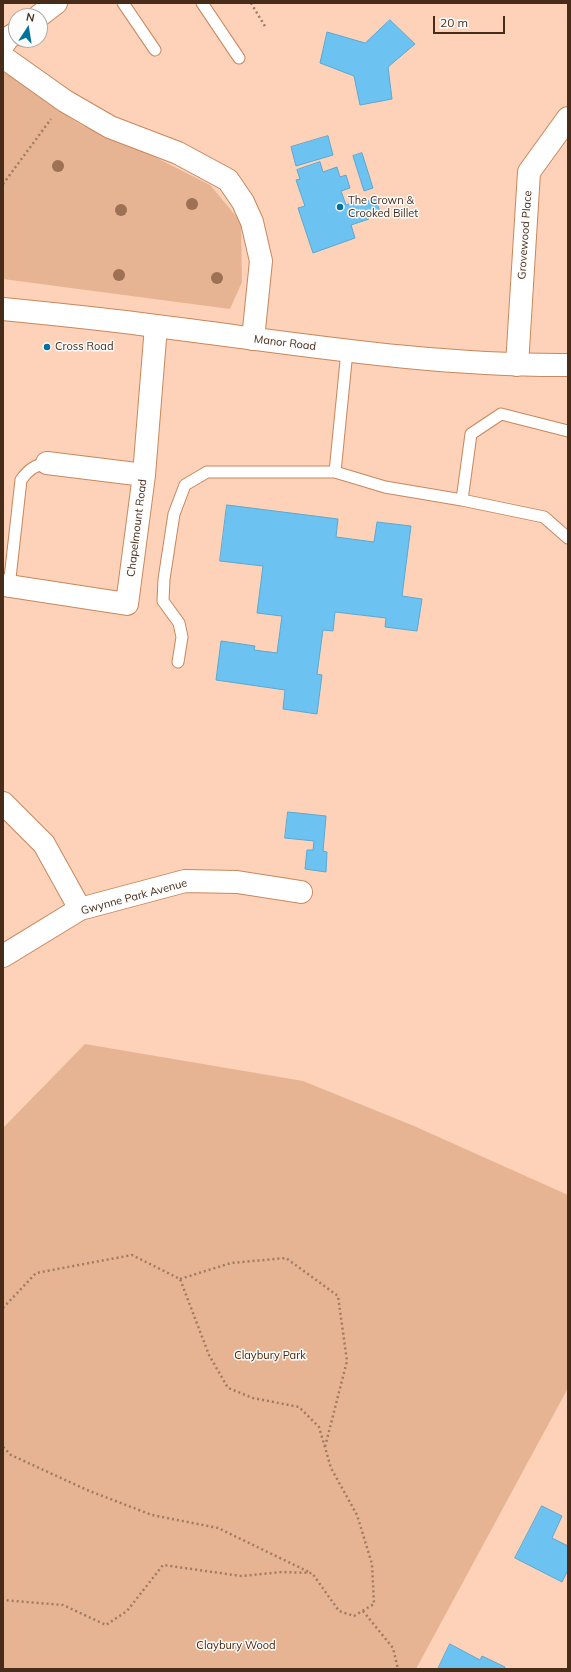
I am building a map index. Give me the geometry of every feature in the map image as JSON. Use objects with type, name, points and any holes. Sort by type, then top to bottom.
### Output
[{"type":"street","points":[[48,9],[56,3]]},
{"type":"street","points":[[3,57],[64,100],[110,127],[178,153],[228,180],[243,202],[252,222],[261,261],[253,339]]},
{"type":"street","name":"Grovewood Place","points":[[516,365],[528,172],[568,118]]},
{"type":"street","name":"Manor Road","points":[[3,309],[156,326],[347,351],[448,362],[516,365],[568,365]]},
{"type":"street","name":"Chapelmount Road","points":[[5,586],[127,604],[144,475],[156,326]]},
{"type":"street","points":[[47,464],[144,475]]},
{"type":"street","points":[[3,803],[44,844],[80,909]]},
{"type":"street","name":"Gwynne Park Avenue","points":[[3,956],[80,909],[185,882],[237,882],[301,892]]},
{"type":"lane","points":[[123,3],[155,50]]},
{"type":"lane","points":[[202,3],[239,58]]},
{"type":"lane","points":[[335,472],[347,351]]},
{"type":"lane","points":[[462,500],[470,434],[501,414],[568,431]]},
{"type":"lane","points":[[5,586],[21,480],[31,469],[38,465],[47,464]]},
{"type":"lane","points":[[178,662],[182,637],[179,623],[163,601],[164,579],[174,514],[186,486],[208,472],[335,472],[386,487],[462,500],[544,517],[568,538]]},
{"type":"path","points":[[252,3],[266,28]]},
{"type":"path","points":[[3,184],[53,116]]},
{"type":"path","points":[[3,1308],[36,1273],[132,1255],[180,1279],[209,1355],[228,1388],[253,1398],[299,1407],[319,1427],[331,1468],[357,1515],[372,1564],[374,1604],[354,1616],[339,1611],[312,1574],[218,1528],[152,1515],[87,1490],[11,1455],[3,1446]]},
{"type":"path","points":[[180,1279],[231,1263],[286,1258],[338,1296],[347,1361],[325,1447]]},
{"type":"path","points":[[3,1600],[63,1605],[106,1625],[127,1611],[163,1565],[241,1576],[282,1572],[312,1574]]},
{"type":"path","points":[[363,1611],[393,1648],[398,1669]]},
{"type":"green space","points":[[3,72],[32,89],[62,113],[81,125],[149,154],[210,185],[241,222],[242,282],[230,309],[3,279]]},
{"type":"green space","name":"Claybury Park","points":[[85,1044],[303,1081],[414,1126],[568,1195],[568,1388],[416,1669],[3,1669],[3,1128]]},
{"type":"building","points":[[390,20],[415,44],[388,67],[392,99],[360,105],[354,76],[320,63],[327,32],[365,43]]},
{"type":"building","points":[[328,136],[333,155],[296,166],[291,147]]},
{"type":"building","points":[[362,153],[373,188],[364,191],[353,156]]},
{"type":"building","name":"The Crown & Crooked Billet","points":[[320,162],[323,172],[337,167],[340,177],[346,175],[350,188],[341,191],[346,205],[363,199],[364,202],[376,199],[380,212],[367,216],[369,219],[351,225],[355,238],[313,253],[298,208],[305,206],[296,180],[300,179],[297,170]]},
{"type":"building","points":[[227,505],[338,519],[336,537],[374,542],[377,522],[411,526],[402,596],[422,599],[417,631],[385,627],[386,618],[335,612],[333,631],[323,630],[317,674],[322,675],[317,714],[283,709],[285,690],[216,680],[221,641],[255,646],[254,650],[277,653],[282,616],[257,613],[263,566],[220,561]]},
{"type":"building","points":[[288,812],[326,816],[323,851],[327,852],[326,872],[305,869],[307,850],[313,850],[314,841],[285,838]]},
{"type":"building","points":[[542,1506],[562,1516],[552,1538],[568,1546],[568,1570],[562,1582],[515,1558]]},
{"type":"building","points":[[450,1644],[480,1660],[482,1656],[505,1667],[504,1669],[438,1669]]},
{"type":"place","name":"The Crown & Crooked Billet","points":[[340,207]]},
{"type":"place","name":"Cross Road","points":[[47,347]]},
{"type":"park label","name":"Claybury Wood","points":[[236,1646]]}]
